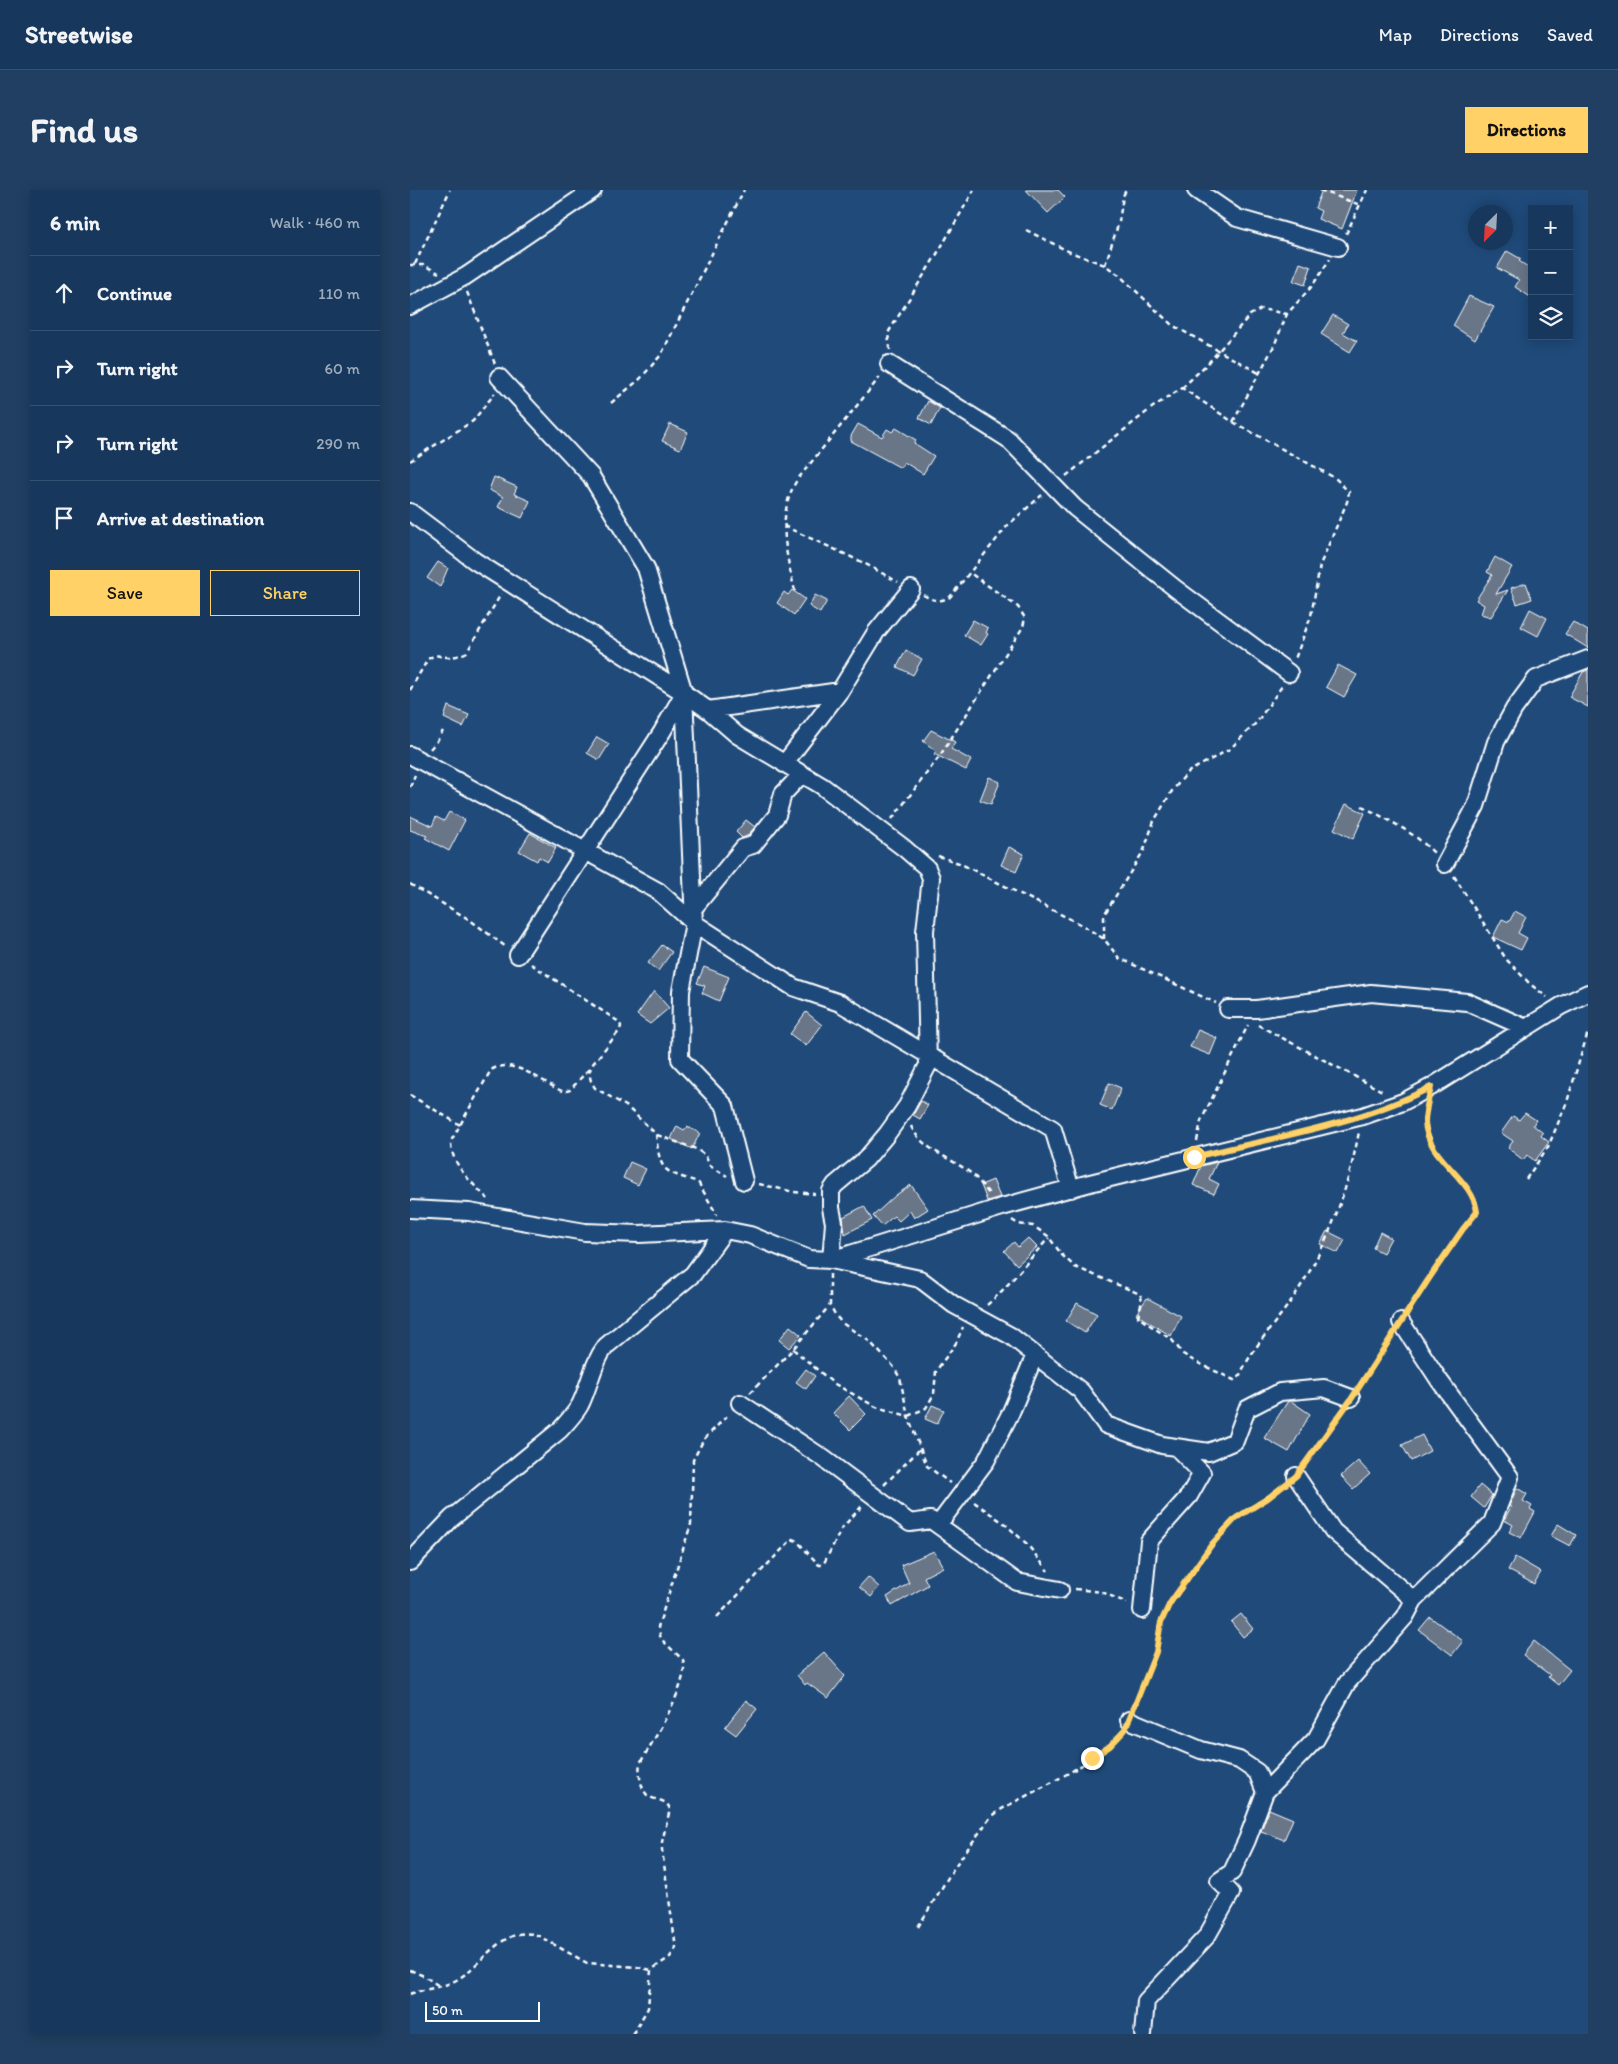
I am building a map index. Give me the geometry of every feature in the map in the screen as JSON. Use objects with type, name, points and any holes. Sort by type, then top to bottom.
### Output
[{"type":"street","points":[[1196,190],[1237,218],[1338,247]]},
{"type":"street","points":[[410,306],[462,279],[590,191]]},
{"type":"street","points":[[889,364],[1008,439],[1075,508],[1176,589],[1289,672]]},
{"type":"street","points":[[499,377],[591,476],[646,568],[684,693],[694,916],[681,991],[680,1059],[725,1106],[744,1181]]},
{"type":"street","points":[[410,512],[475,561],[684,693],[708,710],[737,735],[802,774],[917,858],[926,868],[931,878],[924,931],[928,1065],[907,1106],[887,1134],[866,1159],[835,1185],[832,1191],[831,1208],[834,1223],[831,1260]]},
{"type":"street","points":[[784,764],[840,691],[876,632],[911,589]]},
{"type":"street","points":[[1445,864],[1476,806],[1496,742],[1514,709],[1536,679],[1588,659]]},
{"type":"street","points":[[708,710],[840,691]]},
{"type":"street","points":[[518,955],[662,732],[684,693]]},
{"type":"street","points":[[410,756],[658,891],[793,987],[840,1003],[928,1057],[1053,1129],[1071,1189]]},
{"type":"street","points":[[694,916],[744,848],[753,846],[777,814],[783,794],[802,774]]},
{"type":"street","points":[[831,1260],[1002,1207],[1362,1116],[1403,1102],[1431,1087],[1561,1006],[1588,992]]},
{"type":"street","points":[[1228,1009],[1257,1009],[1371,993],[1467,1002],[1526,1028]]},
{"type":"street","points":[[410,1209],[470,1212],[585,1232],[639,1234],[725,1230],[750,1236],[809,1259],[831,1260],[920,1279],[954,1304],[1011,1336],[1081,1391],[1106,1425],[1162,1445],[1176,1448],[1209,1452],[1235,1441],[1247,1409],[1280,1392],[1324,1388],[1352,1398]]},
{"type":"street","points":[[410,1562],[452,1518],[560,1430],[581,1403],[591,1371],[606,1346],[693,1274],[725,1230]]},
{"type":"street","points":[[1142,2034],[1146,2001],[1207,1936],[1231,1893],[1219,1882],[1232,1872],[1247,1840],[1264,1792],[1316,1739],[1347,1683],[1405,1617],[1414,1600],[1492,1523],[1510,1477],[1401,1322]]},
{"type":"street","points":[[938,1525],[986,1461],[1011,1412],[1035,1355]]},
{"type":"street","points":[[740,1403],[823,1458],[910,1523],[931,1520],[1017,1582],[1060,1590]]},
{"type":"street","points":[[1142,1610],[1149,1541],[1189,1496],[1202,1473],[1176,1448]]},
{"type":"street","points":[[1296,1476],[1332,1531],[1414,1600]]},
{"type":"street","points":[[1129,1720],[1201,1750],[1240,1760],[1257,1772],[1264,1792]]},
{"type":"path","points":[[415,264],[450,190]]},
{"type":"path","points":[[611,403],[640,378],[661,355],[744,190]]},
{"type":"path","points":[[796,591],[786,554],[784,526],[790,491],[889,364],[888,333],[974,190]]},
{"type":"path","points":[[1105,265],[1119,222],[1123,196],[1126,190]]},
{"type":"path","points":[[1320,190],[1360,205]]},
{"type":"path","points":[[1233,422],[1260,373],[1287,314],[1312,286],[1338,247],[1367,190]]},
{"type":"path","points":[[1026,230],[1070,252],[1105,265],[1119,275],[1172,325],[1260,373]]},
{"type":"path","points":[[410,265],[423,265],[462,279],[493,356],[499,377],[495,392],[473,421],[410,461]]},
{"type":"path","points":[[1061,480],[1153,407],[1182,388],[1250,315],[1261,309],[1287,314]]},
{"type":"path","points":[[1104,939],[1104,916],[1144,850],[1154,821],[1172,791],[1188,772],[1230,750],[1256,722],[1281,687],[1297,656],[1311,616],[1320,565],[1349,492],[1336,478],[1233,422],[1182,388]]},
{"type":"path","points":[[784,526],[862,562],[934,601],[943,601],[950,597],[1008,525],[1047,491]]},
{"type":"path","points":[[882,832],[939,757],[1023,627],[1024,618],[1018,607],[970,573]]},
{"type":"path","points":[[410,690],[428,659],[435,655],[448,658],[457,657],[467,652],[508,582]]},
{"type":"path","points":[[1362,806],[1422,840],[1445,864],[1464,889],[1506,958],[1530,984],[1561,1006]]},
{"type":"path","points":[[932,854],[959,862],[1082,925],[1104,939],[1119,958],[1228,1009]]},
{"type":"path","points":[[410,884],[470,920],[518,955],[619,1022],[621,1026],[620,1030],[570,1090],[564,1092],[522,1070],[506,1066],[497,1066],[491,1070],[451,1141],[452,1157],[474,1185],[508,1220]]},
{"type":"path","points":[[1194,1157],[1201,1121],[1250,1021],[1403,1102]]},
{"type":"path","points":[[1526,1179],[1548,1147],[1567,1102],[1588,1032]]},
{"type":"path","points":[[592,1065],[589,1073],[595,1088],[626,1106],[656,1134],[659,1160],[672,1174],[698,1182],[725,1230]]},
{"type":"path","points":[[918,1927],[955,1866],[990,1818],[1000,1810],[1092,1758],[1110,1746],[1125,1730],[1156,1652],[1161,1622],[1170,1603],[1225,1528],[1236,1518],[1268,1498],[1296,1476],[1352,1398],[1463,1229],[1477,1212],[1476,1202],[1468,1190],[1434,1150],[1425,1122],[1431,1087]]},
{"type":"path","points":[[410,1094],[460,1125]]},
{"type":"path","points":[[907,1106],[910,1124],[914,1132],[936,1152],[978,1180],[1002,1207],[1009,1218],[1018,1224],[1033,1226],[1048,1236],[1062,1255],[1075,1267],[1140,1294],[1142,1300],[1138,1317],[1172,1340],[1183,1354],[1234,1380],[1239,1377],[1260,1342],[1293,1297],[1318,1257],[1338,1213],[1351,1175],[1362,1116]]},
{"type":"path","points":[[410,1994],[459,1979],[502,1941],[528,1933],[537,1935],[587,1963],[651,1970],[670,1957],[676,1948],[662,1850],[662,1842],[670,1809],[665,1802],[648,1796],[645,1793],[638,1769],[666,1718],[683,1677],[684,1663],[680,1656],[661,1639],[658,1627],[691,1524],[693,1460],[704,1439],[793,1349],[830,1305]]},
{"type":"path","points":[[793,1349],[833,1383],[876,1406],[908,1416]]},
{"type":"path","points":[[880,1488],[920,1449]]},
{"type":"path","points":[[717,1617],[792,1539],[798,1541],[819,1565],[823,1565],[842,1528],[868,1501]]},
{"type":"path","points":[[410,1970],[424,1976],[439,1986]]},
{"type":"path","points":[[633,2034],[648,2008],[651,1970]]},
{"type":"building","points":[[1026,190],[1058,190],[1065,197],[1048,213]]},
{"type":"building","points":[[1322,190],[1357,190],[1342,229],[1318,219],[1321,211],[1315,208]]},
{"type":"building","points":[[1507,251],[1521,259],[1519,261],[1528,267],[1528,295],[1515,287],[1519,280],[1497,268]]},
{"type":"building","points":[[1300,263],[1311,267],[1305,285],[1293,281]]},
{"type":"building","points":[[1469,296],[1494,307],[1475,340],[1453,326]]},
{"type":"building","points":[[1333,315],[1348,324],[1343,333],[1357,341],[1350,352],[1321,334]]},
{"type":"building","points":[[928,401],[940,408],[931,425],[919,418]]},
{"type":"building","points":[[670,424],[688,432],[680,449],[662,441]]},
{"type":"building","points":[[858,424],[882,437],[887,429],[892,432],[896,428],[916,440],[914,443],[934,456],[923,474],[904,462],[901,468],[851,441],[851,436]]},
{"type":"building","points":[[494,477],[517,487],[514,494],[530,501],[522,518],[498,507],[503,497],[489,490]]},
{"type":"building","points":[[1495,557],[1512,567],[1496,594],[1508,590],[1491,617],[1481,614],[1484,605],[1476,600],[1492,575],[1487,572]]},
{"type":"building","points":[[438,562],[448,568],[440,587],[427,578]]},
{"type":"building","points":[[1526,583],[1532,599],[1517,604],[1511,588]]},
{"type":"building","points":[[792,590],[805,599],[794,615],[777,603],[784,592],[788,595]]},
{"type":"building","points":[[815,595],[827,601],[820,613],[809,606]]},
{"type":"building","points":[[1530,609],[1547,618],[1538,636],[1521,627]]},
{"type":"building","points":[[973,620],[988,628],[986,633],[988,634],[981,645],[964,635]]},
{"type":"building","points":[[1573,622],[1588,631],[1588,648],[1565,634]]},
{"type":"building","points":[[906,650],[922,659],[913,675],[897,667]]},
{"type":"building","points":[[1338,665],[1357,675],[1344,697],[1326,687]]},
{"type":"building","points":[[1588,670],[1588,707],[1569,697],[1583,672]]},
{"type":"building","points":[[448,706],[469,715],[463,727],[444,718]]},
{"type":"building","points":[[931,730],[955,742],[951,749],[971,760],[966,770],[934,754],[936,751],[923,741]]},
{"type":"building","points":[[597,737],[609,744],[599,760],[587,753]]},
{"type":"building","points":[[989,777],[1000,782],[991,804],[980,800]]},
{"type":"building","points":[[1346,804],[1365,813],[1353,839],[1334,829]]},
{"type":"building","points":[[449,812],[465,820],[449,851],[425,838],[427,836],[410,830],[410,816],[432,826],[436,817],[444,821]]},
{"type":"building","points":[[746,820],[755,827],[747,836],[742,838],[736,832]]},
{"type":"building","points":[[530,833],[556,848],[548,862],[539,857],[537,861],[519,851]]},
{"type":"building","points":[[1009,847],[1024,854],[1016,872],[1001,865]]},
{"type":"building","points":[[1515,911],[1526,917],[1518,933],[1527,938],[1521,950],[1493,937],[1502,919],[1509,922]]},
{"type":"building","points":[[662,945],[672,952],[658,971],[648,963]]},
{"type":"building","points":[[704,967],[729,977],[719,1001],[702,993],[705,986],[697,983]]},
{"type":"building","points":[[654,991],[669,1008],[650,1024],[637,1015]]},
{"type":"building","points":[[806,1012],[822,1025],[806,1046],[790,1034]]},
{"type":"building","points":[[1198,1030],[1217,1038],[1210,1055],[1190,1047]]},
{"type":"building","points":[[1109,1083],[1121,1088],[1112,1110],[1100,1105]]},
{"type":"building","points":[[921,1101],[928,1105],[920,1119],[913,1115]]},
{"type":"building","points":[[1525,1113],[1536,1120],[1533,1125],[1543,1133],[1541,1136],[1549,1142],[1535,1161],[1527,1155],[1523,1160],[1508,1148],[1513,1141],[1501,1133],[1513,1116],[1519,1120]]},
{"type":"building","points":[[677,1126],[684,1130],[687,1127],[700,1133],[692,1149],[671,1139]]},
{"type":"building","points":[[630,1162],[646,1169],[638,1185],[623,1178]]},
{"type":"building","points":[[1217,1162],[1209,1179],[1219,1184],[1214,1194],[1193,1185],[1201,1166]]},
{"type":"building","points":[[993,1180],[1000,1197],[987,1201],[981,1185]]},
{"type":"building","points":[[911,1185],[928,1209],[914,1218],[910,1211],[899,1221],[894,1216],[882,1226],[873,1216],[896,1195]]},
{"type":"building","points":[[864,1206],[872,1220],[845,1234],[843,1217]]},
{"type":"building","points":[[1327,1231],[1345,1240],[1338,1253],[1320,1244]]},
{"type":"building","points":[[1380,1232],[1391,1238],[1383,1253],[1373,1248]]},
{"type":"building","points":[[1028,1238],[1037,1247],[1017,1265],[1004,1251],[1014,1242],[1018,1247]]},
{"type":"building","points":[[1147,1298],[1181,1316],[1171,1336],[1136,1314]]},
{"type":"building","points":[[1077,1303],[1097,1314],[1085,1333],[1066,1321]]},
{"type":"building","points":[[790,1326],[801,1335],[789,1348],[779,1340]]},
{"type":"building","points":[[806,1369],[815,1376],[806,1389],[796,1382]]},
{"type":"building","points":[[849,1396],[866,1414],[850,1430],[833,1413]]},
{"type":"building","points":[[1288,1401],[1291,1401],[1310,1414],[1289,1452],[1264,1438]]},
{"type":"building","points":[[932,1405],[944,1410],[937,1424],[925,1419]]},
{"type":"building","points":[[1422,1435],[1430,1451],[1411,1461],[1402,1445]]},
{"type":"building","points":[[1358,1461],[1370,1474],[1353,1489],[1341,1476]]},
{"type":"building","points":[[1480,1485],[1492,1495],[1484,1508],[1471,1497]]},
{"type":"building","points":[[1517,1488],[1527,1494],[1523,1501],[1532,1506],[1530,1509],[1535,1512],[1521,1538],[1509,1532],[1513,1525],[1504,1520],[1511,1507],[1509,1506]]},
{"type":"building","points":[[1558,1524],[1576,1535],[1570,1546],[1551,1536]]},
{"type":"building","points":[[934,1551],[943,1567],[924,1577],[928,1585],[892,1606],[887,1597],[909,1583],[901,1565]]},
{"type":"building","points":[[1515,1557],[1541,1572],[1534,1584],[1508,1570]]},
{"type":"building","points":[[868,1577],[879,1587],[871,1597],[859,1587]]},
{"type":"building","points":[[1241,1614],[1253,1629],[1243,1637],[1231,1622]]},
{"type":"building","points":[[1430,1617],[1463,1641],[1452,1655],[1419,1630]]},
{"type":"building","points":[[1534,1641],[1570,1670],[1558,1685],[1548,1677],[1550,1675],[1523,1655]]},
{"type":"building","points":[[824,1652],[845,1676],[828,1698],[807,1683],[805,1685],[797,1675]]},
{"type":"building","points":[[746,1700],[757,1709],[736,1735],[725,1727]]},
{"type":"building","points":[[1269,1809],[1293,1819],[1284,1840],[1261,1831]]},
{"type":"route","points":[[1092,1758],[1110,1746],[1125,1730],[1156,1652],[1161,1622],[1170,1603],[1225,1528],[1236,1518],[1268,1498],[1296,1476],[1352,1398],[1430,1277],[1477,1212],[1476,1202],[1468,1190],[1434,1150],[1425,1122],[1431,1087],[1403,1102],[1362,1116],[1194,1157]]}]
